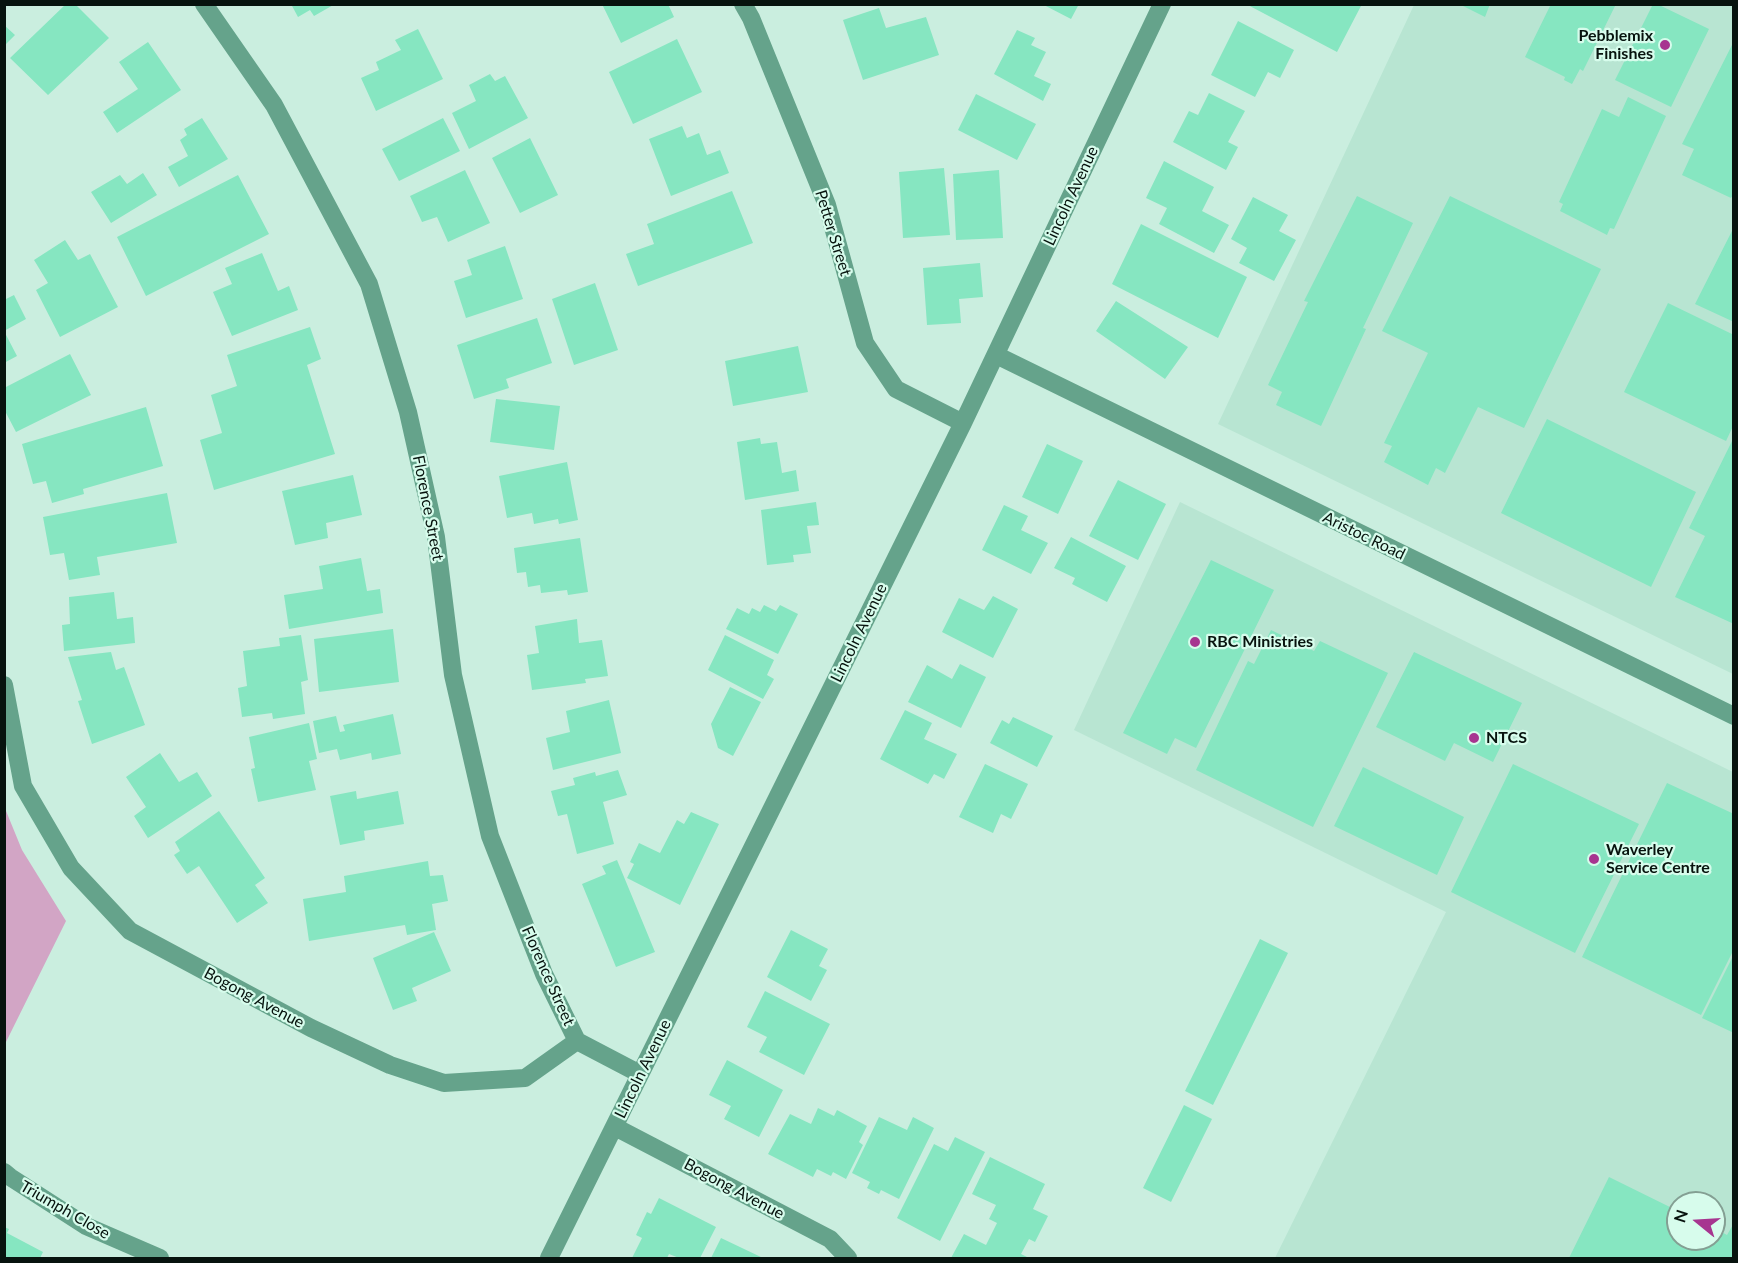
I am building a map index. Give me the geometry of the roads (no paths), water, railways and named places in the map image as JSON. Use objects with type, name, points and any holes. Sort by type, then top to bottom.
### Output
[{"type":"street","name":"Florence Street","points":[[204,4],[274,105],[369,284],[408,412],[436,537],[453,675],[490,836],[544,974],[577,1041]]},
{"type":"street","name":"Petter Street","points":[[743,4],[751,18],[827,205],[865,343],[896,389],[963,423]]},
{"type":"street","name":"Lincoln Avenue","points":[[549,1258],[963,423],[1162,4]]},
{"type":"street","name":"Aristoc Road","points":[[996,355],[1734,717]]},
{"type":"street","name":"Bogong Avenue","points":[[4,685],[23,786],[71,868],[130,931],[311,1028],[390,1065],[444,1083],[525,1078],[577,1041]]},
{"type":"street","points":[[577,1041],[640,1074]]},
{"type":"street","name":"Bogong Avenue","points":[[615,1127],[830,1239],[848,1258]]},
{"type":"street","name":"Triumph Close","points":[[4,1172],[86,1226],[160,1258]]},
{"type":"place","name":"Pebblemix Finishes","points":[[1665,45]]},
{"type":"place","name":"RBC Ministries","points":[[1195,642]]},
{"type":"place","name":"NTCS","points":[[1474,738]]},
{"type":"place","name":"Waverley Service Centre","points":[[1594,859]]}]
